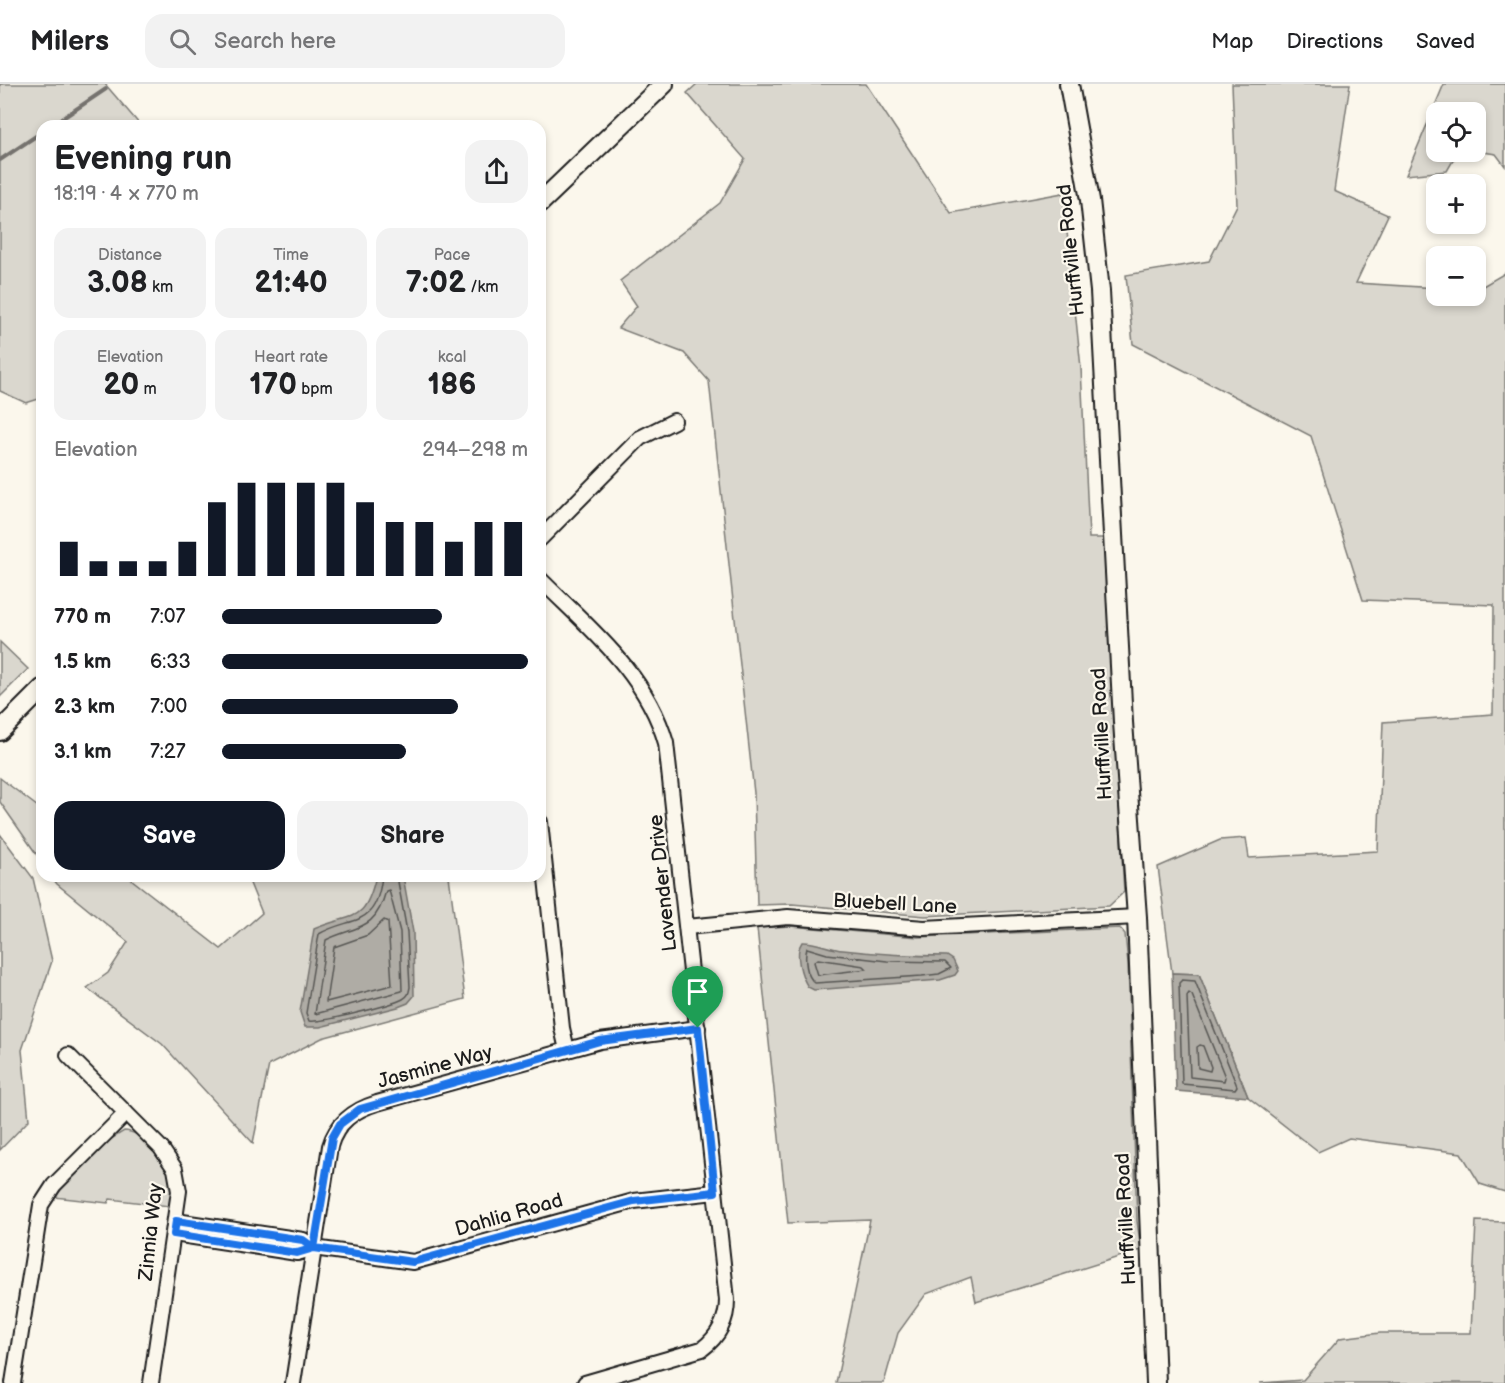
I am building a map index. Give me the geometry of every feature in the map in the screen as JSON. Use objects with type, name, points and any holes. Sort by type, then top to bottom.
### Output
[{"type":"main road","points":[[546,197],[664,84]]},
{"type":"main road","name":"Hurffville Road","points":[[1069,84],[1090,200],[1100,291],[1137,917],[1156,1383]]},
{"type":"main road","points":[[0,731],[36,695]]},
{"type":"street","points":[[546,533],[640,438],[674,421]]},
{"type":"street","name":"Lavender Drive","points":[[546,585],[624,663],[654,709],[666,743],[727,1300],[726,1316],[716,1335],[695,1352],[585,1383]]},
{"type":"street","points":[[546,878],[563,1035],[567,1050]]},
{"type":"street","name":"Bluebell Lane","points":[[687,927],[788,917],[919,928],[1137,917]]},
{"type":"street","name":"Jasmine Way","points":[[293,1383],[330,1146],[340,1124],[351,1114],[377,1103],[614,1038],[698,1028]]},
{"type":"street","name":"Zinnia Way","points":[[68,1055],[172,1163],[178,1186],[175,1228],[151,1383]]},
{"type":"street","points":[[12,1383],[41,1205],[54,1185],[126,1113]]},
{"type":"street","name":"Dahlia Road","points":[[175,1228],[303,1240],[314,1248],[413,1262],[634,1201],[715,1192]]},
{"type":"shaded area","points":[[0,84],[105,84],[136,120],[36,120],[36,400],[26,403],[0,391]]},
{"type":"shaded area","points":[[697,84],[866,84],[951,213],[1063,193],[1081,368],[1089,538],[1104,538],[1124,892],[1109,906],[925,916],[792,904],[757,905],[754,793],[709,381],[684,353],[618,328],[637,306],[620,281],[720,203],[745,159],[687,93]]},
{"type":"shaded area","points":[[1232,84],[1350,84],[1334,191],[1388,215],[1356,283],[1426,287],[1426,306],[1486,306],[1486,284],[1505,273],[1505,1192],[1480,1184],[1461,1153],[1349,1138],[1318,1152],[1248,1097],[1199,974],[1172,973],[1158,867],[1220,840],[1246,838],[1249,858],[1378,851],[1383,722],[1493,714],[1494,605],[1363,600],[1311,436],[1133,344],[1126,275],[1209,261],[1237,205]]},
{"type":"shaded area","points":[[1444,84],[1505,84],[1505,166],[1496,154],[1486,152],[1486,102],[1436,102]]},
{"type":"shaded area","points":[[1426,127],[1426,162],[1452,162],[1447,171],[1406,175]]},
{"type":"shaded area","points":[[0,642],[28,669],[0,697]]},
{"type":"shaded area","points":[[0,778],[36,805],[36,853],[0,802]]},
{"type":"shaded area","points":[[0,834],[33,878],[52,961],[22,1050],[29,1120],[0,1150]]},
{"type":"shaded area","points":[[56,882],[135,882],[221,949],[262,913],[249,882],[450,882],[465,999],[322,1038],[269,1065],[253,1143],[162,1044],[87,988],[108,973],[128,942]]},
{"type":"shaded area","points":[[790,926],[918,937],[1120,928],[1125,934],[1128,963],[1137,1221],[1141,1250],[976,1302],[971,1277],[926,1294],[898,1333],[884,1383],[836,1383],[870,1220],[788,1223],[757,928]]},
{"type":"shaded area","points":[[124,1131],[138,1135],[145,1140],[163,1160],[171,1178],[169,1206],[110,1199],[108,1203],[54,1197],[111,1139]]},
{"type":"shaded area","points":[[1476,1221],[1505,1222],[1505,1383],[1259,1383],[1303,1380],[1340,1338],[1380,1333],[1471,1333]]},
{"type":"water","points":[[374,882],[404,882],[413,932],[414,996],[408,1003],[398,1007],[320,1027],[305,1027],[300,1012],[314,929],[355,915],[367,903]]},
{"type":"water","points":[[802,942],[856,951],[947,956],[953,960],[958,971],[955,975],[940,980],[814,990],[808,987],[801,971],[799,952]]},
{"type":"water","points":[[1172,973],[1199,974],[1248,1097],[1176,1091]]},
{"type":"waterway","points":[[60,120],[106,89]]},
{"type":"waterway","points":[[0,160],[36,136]]},
{"type":"route","points":[[698,1028],[600,1041],[377,1103],[351,1114],[340,1124],[332,1138],[314,1248],[303,1240],[176,1221],[174,1234],[297,1253],[314,1248],[413,1262],[634,1201],[715,1192],[698,1028]]}]
